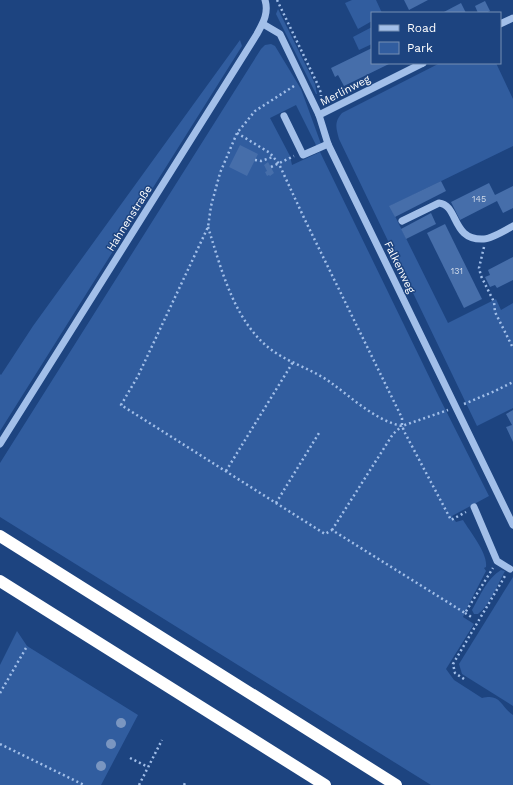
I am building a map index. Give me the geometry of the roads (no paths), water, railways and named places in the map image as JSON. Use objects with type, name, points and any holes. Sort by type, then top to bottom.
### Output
[{"type":"highway","points":[[0,536],[396,785]]},
{"type":"highway","points":[[0,581],[325,785]]},
{"type":"street","name":"Hahnenstraße","points":[[0,444],[263,24],[267,9],[265,0]]},
{"type":"street","points":[[501,24],[513,18]]},
{"type":"street","name":"Falkenweg","points":[[263,24],[280,34],[320,115],[328,144],[513,525]]},
{"type":"street","name":"Merlinweg","points":[[320,115],[421,64]]},
{"type":"street","points":[[284,116],[303,155],[328,144]]},
{"type":"street","points":[[402,221],[439,203],[444,203],[448,206],[462,232],[470,237],[486,240],[513,226]]},
{"type":"street","points":[[474,507],[498,561],[510,569]]}]
